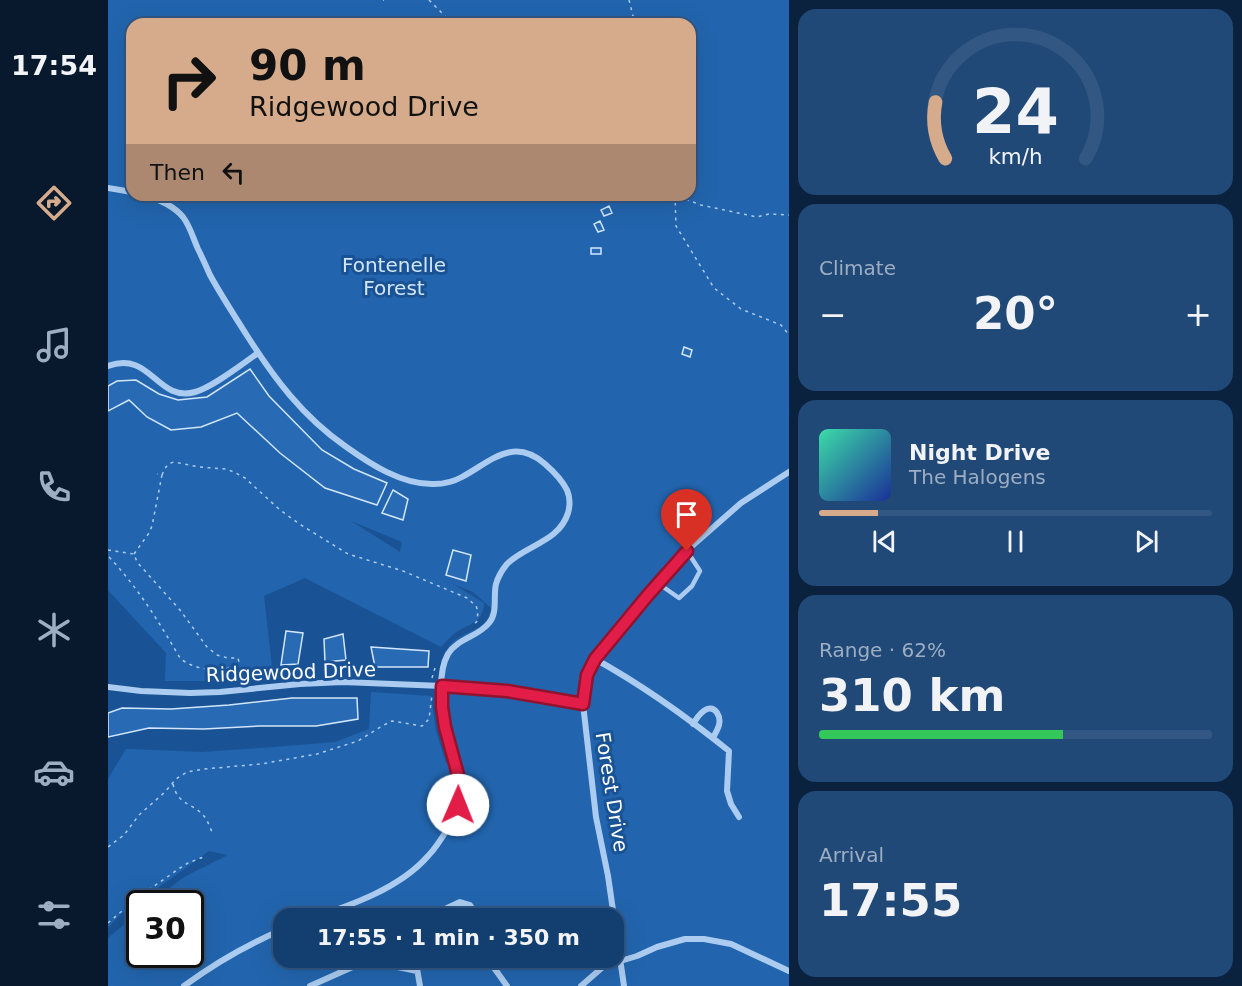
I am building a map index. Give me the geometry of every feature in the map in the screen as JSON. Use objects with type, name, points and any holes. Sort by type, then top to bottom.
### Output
[{"type":"street","points":[[108,188],[126,191]]},
{"type":"street","points":[[164,201],[186,220],[222,297],[289,396],[345,447],[391,473],[421,484],[447,483],[507,452],[522,452],[542,461],[556,474],[567,490],[569,510],[563,523],[546,540],[506,565],[496,582],[492,620],[481,630],[454,646],[444,663],[442,707],[461,786],[454,817],[441,840],[419,866],[395,883],[341,908]]},
{"type":"street","points":[[108,366],[122,362],[140,366],[164,387],[186,394],[204,389],[258,353]]},
{"type":"street","name":"Forest Drive","points":[[613,908],[596,817],[583,704],[587,675],[595,659],[687,551],[741,503],[789,472]]},
{"type":"street","points":[[595,659],[623,675],[729,751],[727,791],[739,818]]},
{"type":"street","name":"Ridgewood Drive","points":[[108,687],[190,693],[343,682],[507,691],[583,704]]},
{"type":"street","points":[[693,724],[708,708],[715,710],[719,723],[713,738]]},
{"type":"street","points":[[447,908],[460,902],[470,905],[472,908]]},
{"type":"street","points":[[184,986],[230,955],[273,934]]},
{"type":"street","points":[[624,960],[685,939],[704,939],[731,944],[788,969]]},
{"type":"street","points":[[310,986],[352,968]]},
{"type":"street","points":[[402,968],[417,971]]},
{"type":"street","points":[[417,968],[420,986]]},
{"type":"street","points":[[495,968],[507,986]]},
{"type":"street","points":[[581,986],[602,968]]},
{"type":"street","name":"Forest Drive","points":[[621,968],[624,986]]},
{"type":"lane","points":[[659,584],[679,598],[692,586],[700,571],[687,551]]},
{"type":"path","points":[[429,0],[447,18]]},
{"type":"path","points":[[629,0],[634,18]]},
{"type":"path","points":[[675,201],[676,226],[714,288],[741,309],[780,325],[789,335]]},
{"type":"path","points":[[690,201],[757,217],[769,214],[789,215]]},
{"type":"path","points":[[134,554],[152,526],[165,468],[174,462],[226,469],[245,478],[280,510],[348,554],[403,571],[467,598],[476,606],[477,621]]},
{"type":"path","points":[[156,474],[162,475]]},
{"type":"path","points":[[108,550],[134,554]]},
{"type":"path","points":[[108,556],[139,592],[184,662],[194,666],[223,670],[237,665],[238,658],[217,655],[207,647],[180,610],[137,562],[134,554]]},
{"type":"path","points":[[108,847],[124,835],[139,815],[187,772],[261,764],[317,754],[358,741],[381,726],[392,722],[422,726],[429,719],[432,686]]},
{"type":"path","points":[[173,783],[174,790],[179,797],[203,815],[213,834]]},
{"type":"path","points":[[108,923],[137,898],[180,868],[207,856]]},
{"type":"green space","name":"Fontenelle Forest","points":[[108,0],[789,0],[789,986],[108,986],[108,938],[126,923],[126,968],[204,968],[204,890],[167,890],[184,877],[228,855],[209,851],[155,890],[126,890],[126,911],[108,928],[108,779],[126,749],[202,752],[335,742],[369,729],[371,692],[431,696],[436,731],[446,763],[448,760],[436,710],[441,662],[451,644],[485,622],[491,608],[473,592],[453,584],[484,603],[483,610],[478,619],[455,633],[441,647],[305,578],[264,596],[273,676],[215,681],[165,681],[166,653],[108,590]],"holes":[[[351,521],[402,542],[400,552]]]},
{"type":"building","points":[[609,206],[612,213],[604,216],[601,210]]},
{"type":"building","points":[[600,221],[604,230],[598,232],[594,224]]},
{"type":"building","points":[[591,248],[601,248],[601,254],[591,254]]},
{"type":"building","points":[[684,347],[692,350],[690,357],[682,354]]},
{"type":"building","points":[[250,369],[269,396],[322,450],[354,469],[387,483],[377,505],[325,488],[280,453],[237,413],[201,427],[171,430],[147,417],[129,400],[108,411],[108,386],[117,381],[136,380],[159,394],[178,400],[207,397]]},
{"type":"building","points":[[393,490],[408,499],[403,520],[382,513]]},
{"type":"building","points":[[453,550],[471,555],[466,581],[446,575]]},
{"type":"building","points":[[286,631],[303,633],[298,664],[281,665]]},
{"type":"building","points":[[343,634],[346,660],[325,662],[324,639]]},
{"type":"building","points":[[371,647],[429,651],[428,667],[375,667]]},
{"type":"building","points":[[292,698],[357,698],[358,719],[316,726],[149,728],[108,737],[108,713],[122,708],[171,709]]},
{"type":"route","points":[[458,805],[461,786],[445,727],[442,686],[507,691],[583,704],[587,675],[595,659],[687,551]]}]
